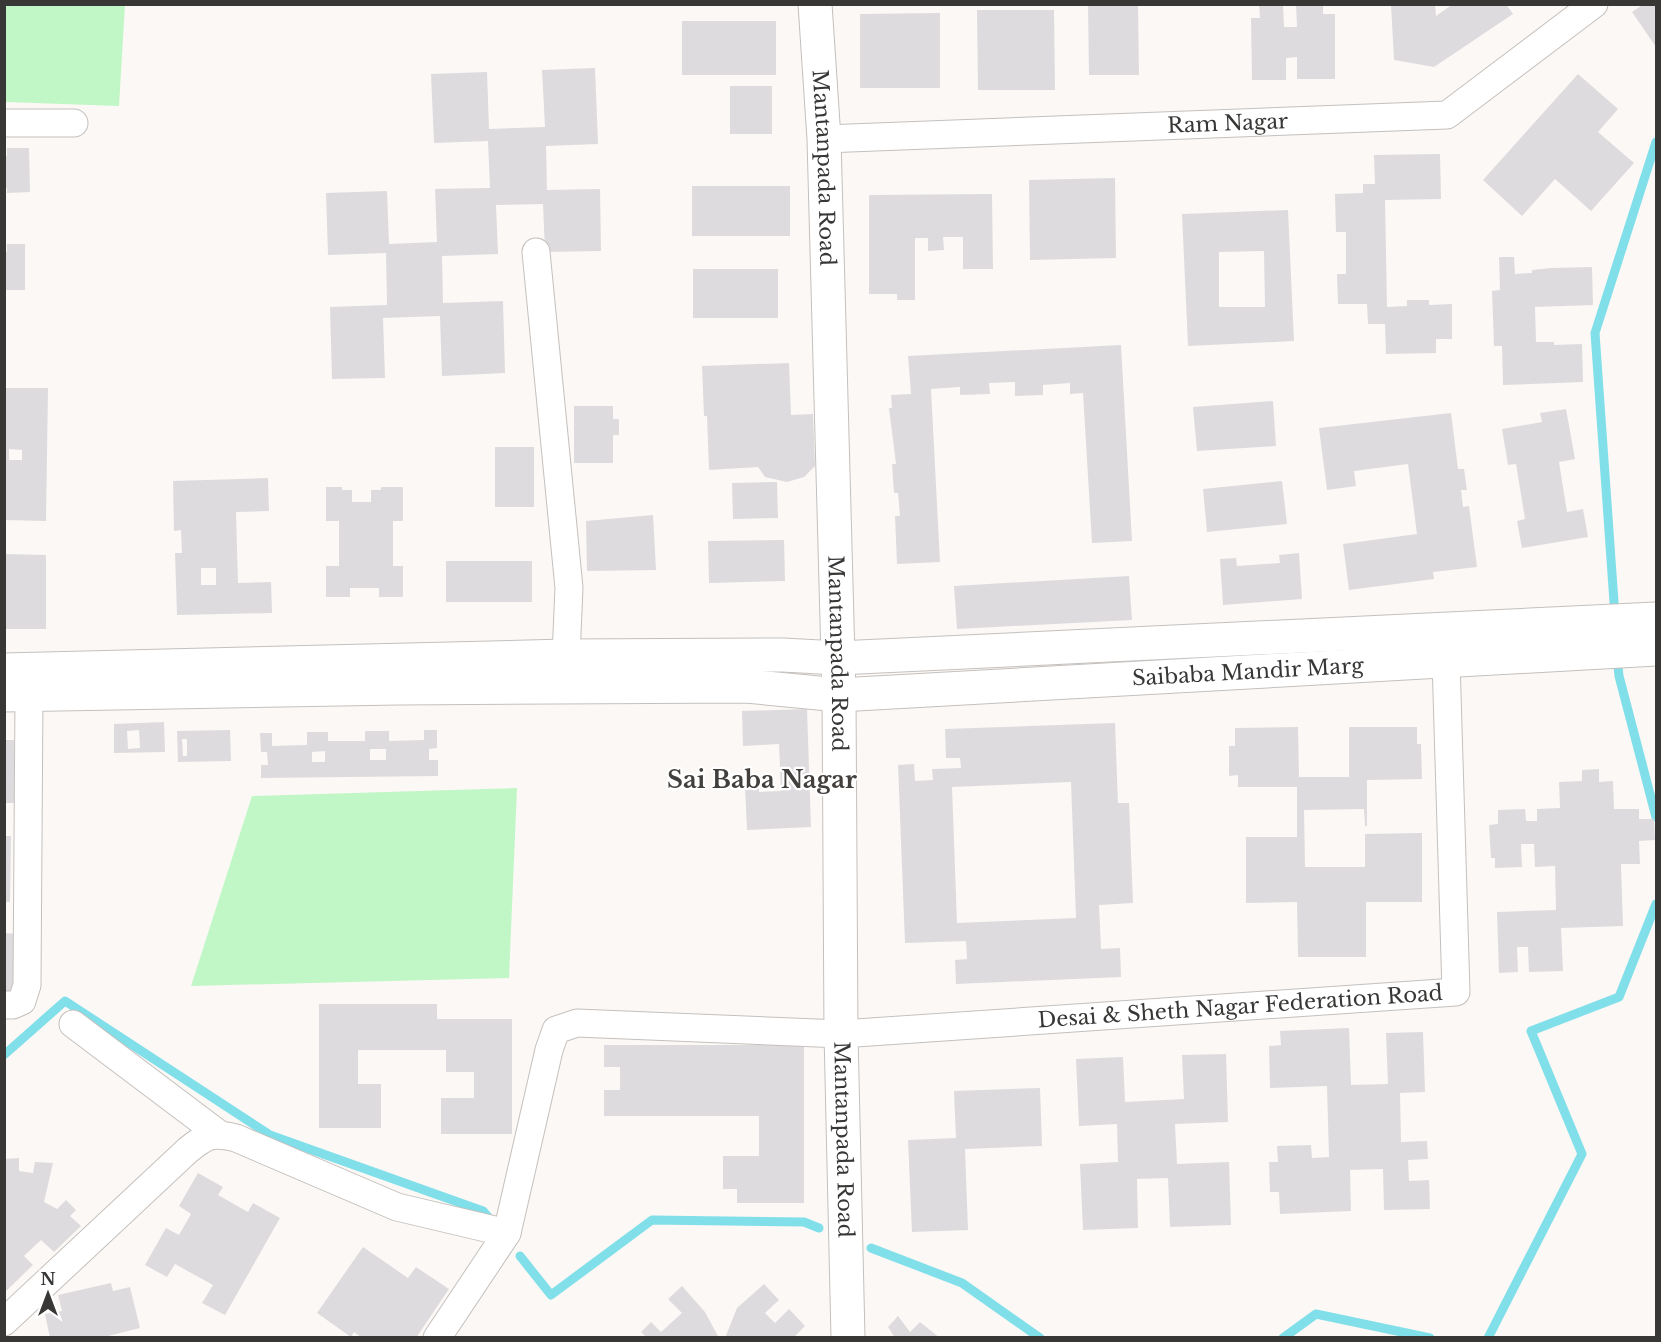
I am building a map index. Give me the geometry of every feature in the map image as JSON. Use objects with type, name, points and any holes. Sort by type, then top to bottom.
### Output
[{"type":"street","name":"Mantanpada Road","points":[[815,4],[824,139],[839,695],[841,1034],[848,1338]]},
{"type":"street","name":"Ram Nagar","points":[[824,139],[1447,115],[1593,4]]},
{"type":"street","points":[[4,123],[74,123]]},
{"type":"street","points":[[536,252],[569,588],[566,656]]},
{"type":"street","name":"Saibaba Mandir Marg","points":[[4,670],[566,656],[783,655],[838,658],[1442,645],[1629,636]]},
{"type":"street","name":"Saibaba Mandir Marg","points":[[16,695],[411,688],[746,686],[839,695],[1442,645]]},
{"type":"street","name":"Desai & Sheth Nagar Federation Road","points":[[841,1034],[1456,992],[1442,645]]},
{"type":"street","points":[[4,1005],[13,1005],[22,1001],[27,985],[16,912],[16,695]]},
{"type":"street","points":[[437,1338],[507,1233],[549,1050],[556,1030],[577,1023],[841,1034]]},
{"type":"street","points":[[73,1024],[219,1134]]},
{"type":"street","points":[[4,1322],[188,1150],[206,1136],[219,1134],[236,1138],[397,1207],[507,1233]]},
{"type":"green space","points":[[5,4],[125,5],[119,106],[5,102]]},
{"type":"green space","points":[[517,788],[509,978],[191,986],[252,796]]},
{"type":"building","points":[[1088,4],[1138,4],[1139,75],[1089,75]]},
{"type":"building","points":[[1259,4],[1283,4],[1284,27],[1297,27],[1296,4],[1323,4],[1323,14],[1335,14],[1335,79],[1297,79],[1297,57],[1286,58],[1286,80],[1252,80],[1251,18],[1260,18]]},
{"type":"building","points":[[1391,4],[1435,4],[1436,16],[1453,4],[1506,4],[1513,14],[1434,67],[1394,60]]},
{"type":"building","points":[[1644,4],[1656,4],[1656,47],[1632,12]]},
{"type":"building","points":[[977,10],[1054,10],[1055,90],[978,90]]},
{"type":"building","points":[[940,13],[940,88],[860,88],[860,14]]},
{"type":"building","points":[[682,21],[776,21],[776,75],[682,75]]},
{"type":"building","points":[[595,68],[598,144],[546,146],[547,190],[600,189],[601,251],[545,252],[543,204],[496,205],[498,254],[442,256],[443,303],[503,301],[505,373],[442,376],[440,316],[383,318],[385,378],[332,379],[330,307],[387,305],[386,253],[328,255],[326,193],[387,191],[389,244],[437,242],[435,189],[490,188],[488,141],[434,143],[431,74],[487,72],[489,129],[545,127],[542,70]]},
{"type":"building","points":[[1578,74],[1618,109],[1598,132],[1634,163],[1591,211],[1555,179],[1522,216],[1483,180]]},
{"type":"building","points":[[730,86],[772,86],[772,134],[730,134]]},
{"type":"building","points":[[7,148],[29,148],[30,192],[7,193],[7,188],[4,188],[4,156],[7,156]]},
{"type":"building","points":[[1440,154],[1441,199],[1385,200],[1387,307],[1407,306],[1407,300],[1429,300],[1429,305],[1452,304],[1452,339],[1436,339],[1436,353],[1386,354],[1385,324],[1368,324],[1367,304],[1338,304],[1337,274],[1346,274],[1346,232],[1336,232],[1335,194],[1363,193],[1363,184],[1375,184],[1374,155]]},
{"type":"building","points":[[1115,178],[1116,258],[1030,260],[1029,180]]},
{"type":"building","points":[[692,186],[790,186],[790,236],[692,236]]},
{"type":"building","points":[[992,194],[993,269],[963,269],[963,237],[943,237],[944,250],[928,251],[928,238],[915,238],[915,300],[897,300],[897,294],[869,294],[869,195]]},
{"type":"building","points":[[1288,210],[1294,341],[1188,346],[1182,214]],"holes":[[[1264,251],[1265,307],[1219,307],[1219,252]]]},
{"type":"building","points":[[7,244],[25,244],[25,290],[6,290],[4,252],[7,252]]},
{"type":"building","points":[[1499,257],[1514,257],[1515,274],[1532,273],[1532,270],[1551,268],[1592,267],[1593,305],[1535,307],[1536,342],[1554,342],[1554,345],[1582,344],[1583,382],[1503,385],[1502,346],[1494,346],[1492,291],[1500,290]]},
{"type":"building","points":[[693,269],[778,269],[778,318],[693,318]]},
{"type":"building","points":[[1121,345],[1132,541],[1092,543],[1083,393],[1070,394],[1070,383],[1043,385],[1043,395],[1015,396],[1015,382],[989,383],[990,394],[960,395],[960,387],[931,389],[940,562],[897,564],[895,516],[900,516],[898,493],[894,493],[892,464],[896,464],[889,408],[892,408],[891,395],[911,394],[908,356]]},
{"type":"building","points":[[789,363],[791,415],[813,414],[815,466],[804,477],[787,482],[765,477],[758,467],[709,470],[702,366]]},
{"type":"building","points":[[4,388],[48,388],[46,521],[4,520]],"holes":[[[9,449],[22,450],[22,460],[9,460]]]},
{"type":"building","points":[[1273,401],[1276,446],[1197,451],[1193,407]]},
{"type":"building","points":[[574,406],[613,406],[613,419],[619,419],[619,435],[613,435],[613,463],[574,463]]},
{"type":"building","points":[[1566,409],[1575,459],[1559,462],[1567,512],[1583,509],[1588,537],[1522,548],[1517,521],[1525,519],[1516,464],[1508,465],[1502,429],[1542,422],[1540,413]]},
{"type":"building","points":[[1451,413],[1458,469],[1464,469],[1467,490],[1461,490],[1463,507],[1469,506],[1477,567],[1433,572],[1434,579],[1349,590],[1343,544],[1417,534],[1408,464],[1354,471],[1356,486],[1327,490],[1319,428]]},
{"type":"building","points":[[495,447],[534,447],[534,507],[495,507]]},
{"type":"building","points":[[268,478],[269,511],[236,512],[238,583],[271,582],[272,613],[177,615],[175,553],[182,553],[181,530],[174,531],[173,481]],"holes":[[[201,568],[216,568],[216,585],[201,585]]]},
{"type":"building","points":[[1282,481],[1287,524],[1207,532],[1203,489]]},
{"type":"building","points":[[777,482],[778,518],[733,519],[732,483]]},
{"type":"building","points":[[326,487],[342,487],[342,490],[352,490],[352,502],[371,502],[371,490],[381,490],[381,487],[403,487],[403,521],[393,521],[393,566],[403,566],[403,597],[379,597],[379,588],[350,588],[350,597],[326,597],[326,566],[339,566],[339,521],[326,521]]},
{"type":"building","points":[[653,515],[656,570],[587,571],[586,521]]},
{"type":"building","points":[[784,540],[785,581],[709,583],[708,541]]},
{"type":"building","points":[[1299,553],[1302,599],[1223,605],[1220,559],[1236,558],[1237,566],[1280,563],[1279,555]]},
{"type":"building","points":[[4,554],[46,555],[46,629],[4,629]]},
{"type":"building","points":[[446,561],[532,561],[532,602],[446,602]]},
{"type":"building","points":[[1129,576],[1132,620],[957,629],[954,586]]},
{"type":"building","points":[[807,709],[811,827],[747,830],[745,786],[759,785],[759,792],[781,791],[779,744],[743,746],[742,711]]},
{"type":"building","points":[[164,722],[165,752],[114,753],[114,724]],"holes":[[[139,730],[140,748],[128,749],[127,731]]]},
{"type":"building","points":[[1115,723],[1118,803],[1129,803],[1133,903],[1099,905],[1101,949],[1120,948],[1121,977],[956,984],[955,960],[967,959],[966,941],[905,943],[898,765],[914,764],[915,781],[933,780],[932,769],[961,768],[960,758],[946,758],[945,729]],"holes":[[[1071,782],[1076,918],[957,923],[952,787]]]},
{"type":"building","points":[[1298,727],[1299,777],[1349,777],[1349,727],[1417,727],[1417,744],[1421,744],[1422,779],[1367,780],[1367,826],[1365,826],[1364,809],[1304,810],[1305,867],[1365,867],[1365,834],[1422,833],[1422,902],[1366,902],[1366,957],[1298,957],[1297,902],[1246,903],[1246,837],[1297,837],[1297,787],[1238,787],[1238,775],[1229,776],[1229,746],[1235,746],[1235,728]]},
{"type":"building","points":[[230,730],[231,761],[178,762],[177,731]],"holes":[[[182,739],[187,739],[187,756],[183,756]]]},
{"type":"building","points":[[424,730],[437,730],[437,748],[429,749],[429,760],[438,760],[438,776],[261,778],[261,765],[268,765],[267,752],[261,752],[260,733],[272,733],[272,746],[307,745],[307,732],[328,732],[328,741],[365,741],[365,731],[389,731],[389,741],[424,740]],"holes":[[[370,749],[386,749],[386,760],[370,760]],[[325,751],[325,762],[312,762],[312,752]]]},
{"type":"building","points":[[4,740],[14,740],[14,803],[4,803]]},
{"type":"building","points":[[1599,769],[1599,782],[1613,781],[1614,809],[1639,809],[1639,819],[1654,819],[1655,840],[1639,841],[1640,864],[1621,864],[1623,926],[1561,928],[1563,971],[1529,972],[1528,947],[1517,947],[1518,972],[1499,973],[1497,912],[1556,910],[1555,866],[1535,867],[1534,844],[1521,844],[1522,867],[1495,868],[1495,858],[1491,858],[1489,825],[1498,824],[1498,810],[1525,809],[1526,821],[1537,821],[1537,809],[1560,808],[1559,782],[1582,781],[1582,770]]},
{"type":"building","points":[[4,836],[11,836],[10,902],[4,902]]},
{"type":"building","points":[[4,933],[18,934],[17,997],[4,996]]},
{"type":"building","points":[[319,1004],[437,1004],[437,1019],[512,1019],[512,1134],[441,1134],[441,1098],[474,1098],[474,1072],[446,1072],[446,1050],[358,1050],[358,1084],[381,1084],[381,1128],[319,1128]]},
{"type":"building","points":[[1349,1028],[1351,1085],[1388,1084],[1386,1033],[1423,1032],[1425,1092],[1400,1093],[1401,1142],[1427,1141],[1428,1159],[1408,1160],[1409,1181],[1429,1180],[1430,1209],[1384,1210],[1383,1169],[1350,1170],[1351,1211],[1280,1214],[1279,1192],[1270,1192],[1269,1162],[1278,1162],[1277,1146],[1311,1145],[1312,1158],[1329,1157],[1327,1086],[1270,1088],[1269,1046],[1281,1045],[1280,1031]]},
{"type":"building","points":[[604,1045],[804,1045],[804,1203],[737,1203],[737,1189],[723,1189],[723,1156],[759,1156],[759,1116],[604,1116],[604,1090],[620,1090],[620,1067],[604,1067]]},
{"type":"building","points":[[1226,1054],[1228,1122],[1175,1124],[1177,1164],[1229,1162],[1231,1225],[1170,1227],[1168,1178],[1137,1179],[1138,1228],[1083,1230],[1080,1164],[1118,1162],[1117,1124],[1079,1126],[1076,1059],[1123,1057],[1125,1102],[1184,1099],[1182,1055]]},
{"type":"building","points":[[1040,1088],[1042,1146],[965,1149],[968,1230],[912,1232],[908,1140],[956,1138],[954,1091]]},
{"type":"building","points":[[19,1158],[19,1171],[33,1173],[35,1162],[53,1163],[44,1202],[57,1209],[66,1200],[76,1210],[70,1216],[81,1226],[54,1252],[41,1240],[24,1256],[33,1265],[4,1293],[4,1159]]},
{"type":"building","points":[[198,1173],[223,1187],[218,1195],[248,1212],[253,1203],[280,1218],[225,1315],[202,1303],[213,1285],[175,1264],[167,1277],[145,1265],[166,1228],[179,1235],[191,1214],[179,1206]]},
{"type":"building","points":[[363,1247],[408,1278],[416,1267],[449,1289],[416,1338],[362,1338],[354,1332],[351,1337],[317,1313]]},
{"type":"building","points":[[111,1283],[113,1291],[130,1287],[140,1328],[100,1338],[50,1338],[45,1314],[62,1311],[58,1295]]},
{"type":"building","points":[[764,1284],[779,1300],[765,1313],[775,1323],[789,1309],[805,1326],[793,1338],[725,1338],[737,1308]]},
{"type":"building","points":[[682,1286],[705,1312],[719,1338],[647,1338],[641,1332],[651,1322],[661,1332],[682,1313],[668,1299]]},
{"type":"building","points":[[898,1316],[910,1332],[920,1322],[940,1338],[895,1338],[888,1327]]},
{"type":"waterway","points":[[1615,616],[1595,333],[1656,142]]},
{"type":"waterway","points":[[1617,657],[1619,676],[1656,817]]},
{"type":"waterway","points":[[1488,1338],[1582,1154],[1531,1031],[1619,997],[1656,904]]},
{"type":"waterway","points":[[4,1055],[65,1001],[270,1135],[483,1211],[489,1218]]},
{"type":"waterway","points":[[520,1256],[551,1295],[652,1220],[804,1222],[819,1228]]},
{"type":"waterway","points":[[871,1248],[962,1283],[1040,1338]]},
{"type":"waterway","points":[[1283,1338],[1316,1314],[1430,1338]]},
{"type":"district","name":"Sai Baba Nagar","points":[[762,779]]}]
